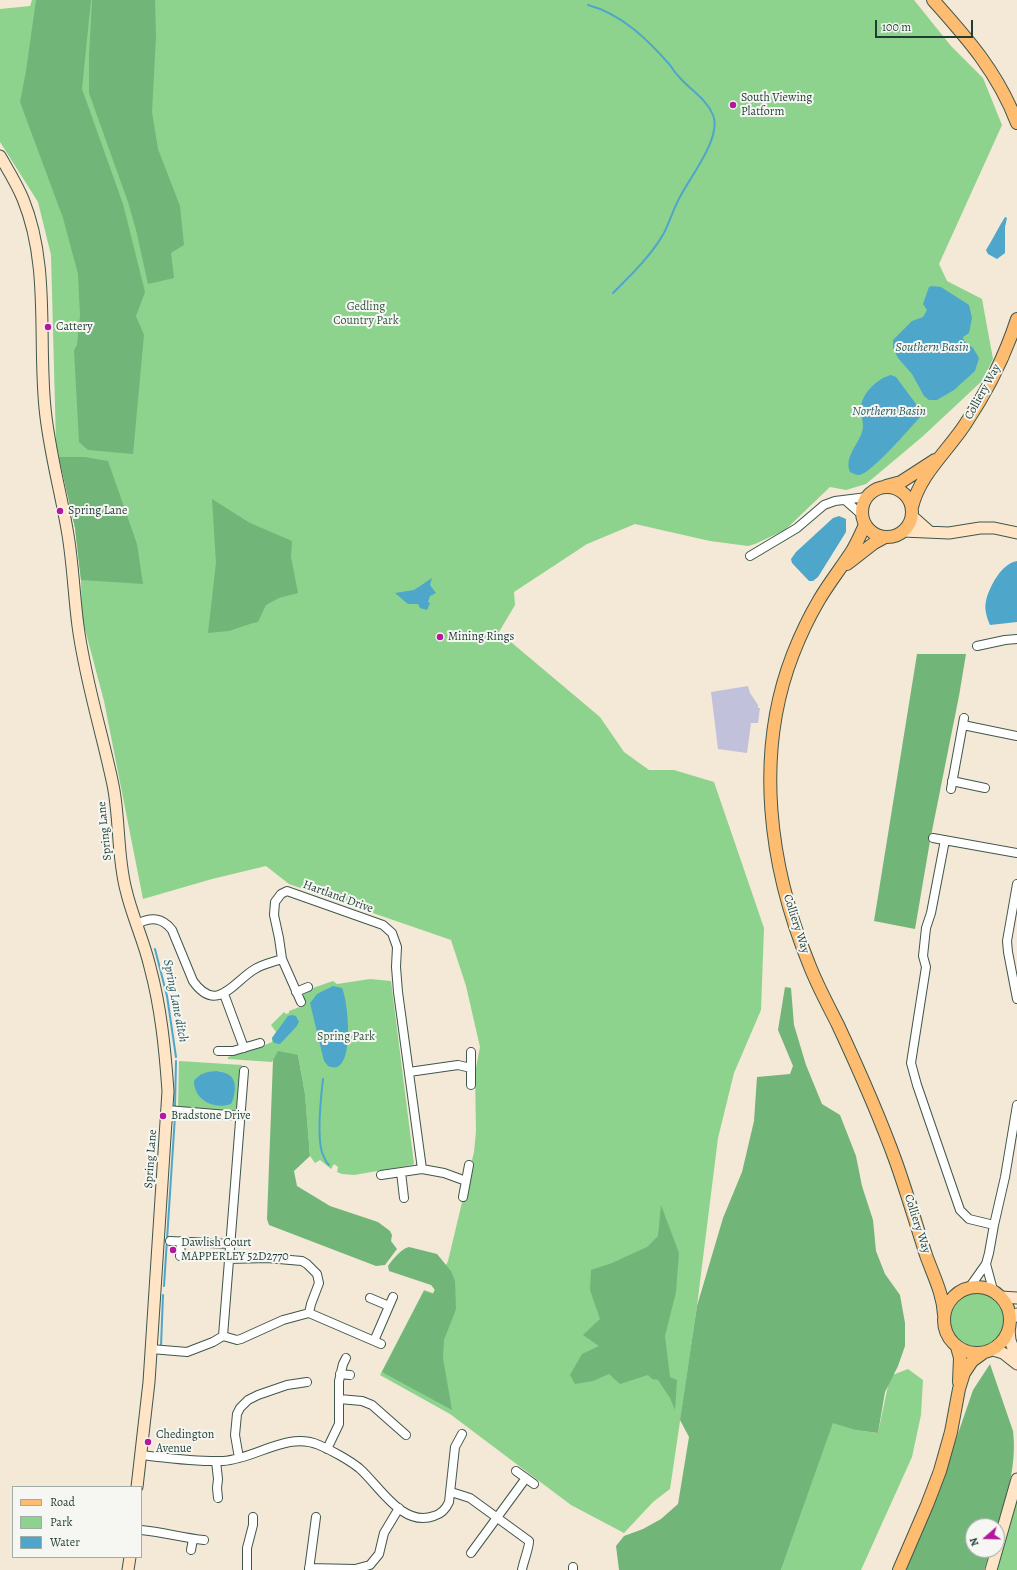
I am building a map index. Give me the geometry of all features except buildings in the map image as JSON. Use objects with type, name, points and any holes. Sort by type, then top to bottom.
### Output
[{"type":"main road","points":[[933,0],[965,36],[1013,102],[1017,123]]},
{"type":"main road","name":"Colliery Way","points":[[912,512],[917,490],[938,458],[965,425],[991,384],[1017,319]]},
{"type":"main road","name":"Colliery Way","points":[[884,487],[901,482],[938,458]]},
{"type":"main road","points":[[884,487],[892,487],[901,491],[909,500],[912,512],[910,524],[903,531],[892,537],[885,537],[872,532],[864,520],[863,505],[866,497],[874,490],[884,487]]},
{"type":"main road","name":"Colliery Way","points":[[864,520],[853,550],[819,600],[793,655],[778,703],[771,749],[770,801],[780,872],[792,917],[809,965],[852,1055],[876,1112],[910,1203],[943,1301],[944,1315]]},
{"type":"main road","name":"Colliery Way","points":[[837,572],[874,543],[885,537]]},
{"type":"main road","name":"Colliery Way","points":[[931,1267],[946,1287],[955,1290],[965,1289]]},
{"type":"main road","points":[[899,1570],[940,1471],[951,1432],[959,1389],[964,1373],[972,1361],[988,1352],[1004,1341],[1012,1321],[1007,1305],[997,1294],[981,1287],[965,1289],[952,1298],[947,1306],[944,1315],[946,1332],[949,1339],[965,1352],[976,1354],[988,1352]]},
{"type":"main road","points":[[957,1347],[960,1358],[959,1389]]},
{"type":"street","name":"Spring Lane","points":[[0,156],[23,198],[38,253],[44,406],[68,535],[78,626],[93,706],[117,807],[124,881],[150,964],[160,1007],[164,1037],[168,1091],[167,1110],[152,1349],[137,1486]]},
{"type":"street","points":[[750,556],[797,528],[824,505],[835,501],[866,497]]},
{"type":"street","points":[[845,500],[864,520]]},
{"type":"street","points":[[912,512],[930,532]]},
{"type":"street","points":[[903,531],[949,533],[980,528],[994,528],[1017,533]]},
{"type":"street","points":[[977,646],[1017,639]]},
{"type":"street","points":[[985,788],[951,785],[963,722],[1017,736]]},
{"type":"street","points":[[933,838],[1017,853]]},
{"type":"street","points":[[945,840],[931,913],[926,928],[923,956],[926,967],[911,1062],[917,1085],[960,1210],[969,1219],[994,1225]]},
{"type":"street","points":[[1017,884],[1007,941],[1017,999]]},
{"type":"street","name":"Hartland Drive","points":[[282,959],[274,915],[275,902],[280,894],[287,891],[383,925],[392,933],[397,947],[397,979],[422,1169]]},
{"type":"street","points":[[137,924],[152,919],[165,922],[172,930],[193,982],[197,987],[208,994],[224,994],[254,969],[282,959],[301,1002]]},
{"type":"street","points":[[296,992],[308,988]]},
{"type":"street","points":[[224,994],[244,1048]]},
{"type":"street","points":[[218,1052],[233,1051],[260,1043]]},
{"type":"street","points":[[471,1052],[471,1085]]},
{"type":"street","points":[[409,1072],[458,1065],[471,1068]]},
{"type":"street","points":[[223,1336],[244,1071]]},
{"type":"street","points":[[965,1289],[986,1264],[1005,1177],[1017,1105]]},
{"type":"street","points":[[167,1110],[240,1116]]},
{"type":"street","points":[[463,1197],[469,1165]]},
{"type":"street","points":[[381,1175],[422,1169],[444,1173],[466,1181]]},
{"type":"street","points":[[401,1172],[404,1198]]},
{"type":"street","points":[[170,1241],[230,1244]]},
{"type":"street","points":[[180,1256],[181,1242]]},
{"type":"street","points":[[228,1259],[267,1258],[302,1261],[307,1264],[317,1274],[319,1283],[309,1313]]},
{"type":"street","points":[[986,1264],[997,1294],[1017,1298]]},
{"type":"street","points":[[152,1349],[187,1352],[213,1342],[223,1336],[236,1340],[241,1339],[283,1320],[309,1313],[377,1342],[389,1306],[394,1297]]},
{"type":"street","points":[[370,1298],[389,1306]]},
{"type":"street","points":[[1012,1321],[1012,1346],[1017,1360]]},
{"type":"street","points":[[988,1352],[1003,1353],[1017,1364]]},
{"type":"street","points":[[327,1450],[339,1424],[340,1374],[346,1358]]},
{"type":"street","points":[[340,1374],[350,1375]]},
{"type":"street","points":[[239,1458],[235,1435],[237,1414],[240,1408],[248,1400],[258,1395],[286,1385],[303,1385]]},
{"type":"street","points":[[339,1399],[362,1401],[372,1405],[403,1432],[407,1422]]},
{"type":"street","points":[[141,1455],[216,1461],[239,1458],[290,1441],[298,1440],[320,1445],[358,1468],[386,1498],[399,1508],[419,1518],[430,1518],[436,1516],[447,1507],[451,1492],[452,1446],[462,1434]]},
{"type":"street","points":[[216,1461],[218,1479],[213,1488],[218,1498]]},
{"type":"street","points":[[516,1471],[534,1484]]},
{"type":"street","points":[[471,1553],[526,1478]]},
{"type":"street","points":[[991,1570],[1017,1479]]},
{"type":"street","points":[[451,1492],[470,1498],[497,1516],[529,1541],[530,1544],[525,1555],[522,1570]]},
{"type":"street","points":[[318,1523],[309,1569],[355,1569],[364,1567],[373,1562],[381,1550],[387,1528],[399,1508]]},
{"type":"street","points":[[247,1570],[247,1548],[255,1522]]},
{"type":"street","points":[[142,1530],[204,1540]]},
{"type":"street","points":[[191,1550],[193,1539]]},
{"type":"street","points":[[478,1544],[486,1549]]},
{"type":"street","points":[[128,1570],[130,1558]]},
{"type":"street","points":[[373,1562],[380,1568]]},
{"type":"shaded area","points":[[748,686],[750,693],[758,705],[758,708],[760,708],[758,723],[751,723],[747,753],[718,749],[711,692]]},
{"type":"green space","name":"Gedling Country Park","points":[[32,0],[914,0],[951,46],[983,78],[1002,125],[939,264],[947,281],[982,299],[993,359],[982,381],[922,437],[866,484],[846,490],[830,487],[785,530],[748,546],[710,541],[635,524],[587,544],[514,592],[515,605],[499,632],[600,717],[624,752],[649,770],[674,770],[714,782],[764,928],[761,1010],[734,1073],[718,1138],[697,1306],[670,1489],[653,1502],[624,1533],[571,1505],[450,1414],[380,1375],[424,1290],[433,1293],[448,1261],[474,1152],[476,1131],[475,1073],[480,1047],[466,986],[451,940],[289,884],[266,866],[212,879],[143,899],[104,701],[82,618],[81,580],[75,528],[56,443],[51,255],[38,202],[0,142],[0,9],[30,6]]},
{"type":"green space","points":[[36,0],[91,0],[82,89],[123,204],[145,292],[136,316],[144,335],[133,454],[88,450],[79,442],[74,350],[77,345],[80,315],[78,274],[63,218],[20,102]]},
{"type":"green space","points":[[92,0],[155,0],[156,36],[152,112],[158,149],[180,206],[184,245],[171,253],[174,278],[148,284],[128,202],[89,93]]},
{"type":"green space","points":[[59,457],[85,457],[108,461],[137,544],[143,584],[81,580],[75,528]]},
{"type":"green space","points":[[212,499],[250,523],[292,541],[291,557],[298,593],[279,598],[266,605],[258,622],[229,631],[208,633],[216,563]]},
{"type":"green space","points":[[917,654],[966,654],[930,841],[915,929],[874,921]]},
{"type":"green space","name":"Spring Park","points":[[370,979],[391,981],[414,1164],[354,1175],[342,1174],[337,1172],[338,1167],[334,1164],[331,1169],[320,1160],[315,1163],[310,1156],[305,1094],[298,1055],[273,1060],[272,1062],[228,1059],[228,1057],[272,1042],[272,1038],[276,1032],[271,1025],[284,1012],[286,1014],[289,1013],[289,1011],[305,1005],[303,995],[310,989],[333,981],[337,984]]},
{"type":"green space","points":[[785,987],[791,988],[794,1025],[806,1065],[822,1104],[840,1115],[856,1156],[862,1186],[873,1220],[876,1251],[885,1274],[900,1295],[905,1323],[905,1346],[898,1366],[885,1392],[878,1433],[855,1430],[833,1423],[781,1570],[619,1570],[616,1546],[624,1536],[643,1529],[661,1519],[678,1504],[689,1437],[680,1420],[697,1306],[723,1218],[742,1172],[754,1121],[757,1077],[790,1074],[793,1066],[778,1030]]},
{"type":"green space","points":[[278,1051],[298,1055],[305,1094],[310,1156],[294,1171],[297,1186],[330,1206],[378,1222],[390,1231],[392,1235],[391,1241],[397,1249],[385,1265],[376,1266],[269,1225],[267,1219],[273,1060]]},
{"type":"green space","points":[[179,1061],[242,1065],[236,1112],[178,1109]]},
{"type":"green space","points":[[661,1205],[679,1253],[676,1292],[665,1336],[670,1377],[677,1380],[675,1410],[670,1398],[658,1380],[652,1379],[648,1375],[620,1384],[609,1374],[593,1381],[575,1384],[570,1375],[582,1354],[599,1346],[583,1335],[600,1319],[590,1290],[591,1270],[612,1263],[647,1247],[658,1236]]},
{"type":"green space","points":[[409,1247],[437,1254],[451,1271],[455,1281],[456,1309],[444,1340],[443,1358],[452,1410],[382,1372],[424,1291],[433,1294],[435,1290],[431,1285],[389,1271],[388,1266],[392,1260],[400,1252]]},
{"type":"green space","points":[[971,1292],[983,1292],[998,1300],[1006,1315],[1006,1327],[998,1342],[983,1350],[971,1350],[956,1342],[948,1327],[948,1315],[956,1300]]},
{"type":"green space","points":[[990,1364],[1013,1431],[1014,1443],[1014,1456],[1008,1493],[1000,1518],[965,1518],[965,1558],[988,1558],[984,1570],[903,1570],[940,1486],[973,1390]]},
{"type":"green space","points":[[908,1369],[923,1380],[921,1415],[912,1457],[861,1570],[781,1570],[833,1422],[855,1430],[878,1433],[890,1376]]},
{"type":"green space","points":[[1017,1499],[1017,1570],[996,1570],[1000,1558],[1005,1558],[1005,1540]]},
{"type":"water","points":[[1005,217],[1007,218],[1005,227],[1005,253],[997,259],[988,254],[986,250]]},
{"type":"water","name":"Southern Basin","points":[[929,287],[941,287],[969,305],[972,318],[969,333],[963,337],[964,341],[973,348],[979,358],[975,371],[954,390],[937,400],[929,400],[924,396],[912,374],[898,358],[893,348],[893,340],[912,321],[923,317],[927,310],[923,304]]},
{"type":"water","name":"Northern Basin","points":[[891,375],[896,377],[916,404],[921,416],[891,449],[865,473],[859,475],[850,472],[850,456],[863,429],[861,407],[864,397],[876,383]]},
{"type":"water","points":[[839,516],[846,519],[846,532],[818,577],[813,581],[809,581],[792,563],[791,559],[796,552],[833,518]]},
{"type":"water","points":[[1017,561],[1017,622],[990,625],[985,607],[990,589],[1001,571],[1006,566]]},
{"type":"water","points":[[432,578],[430,585],[436,593],[430,596],[428,602],[430,603],[427,610],[420,608],[418,604],[408,604],[395,593],[414,590]]},
{"type":"water","points":[[333,986],[342,988],[348,1017],[348,1043],[346,1054],[342,1062],[337,1067],[328,1066],[324,1061],[310,1003],[317,994]]},
{"type":"water","points":[[288,1016],[296,1016],[299,1022],[296,1027],[280,1044],[274,1043],[272,1038]]},
{"type":"water","points":[[216,1071],[227,1074],[232,1077],[234,1081],[234,1097],[231,1104],[218,1106],[206,1102],[197,1093],[194,1081],[204,1073]]},
{"type":"waterway","points":[[588,5],[600,9],[623,21],[643,37],[707,105],[713,115],[715,124],[713,134],[704,156],[679,200],[664,233],[647,257],[613,293]]},
{"type":"waterway","name":"Spring Lane ditch","points":[[155,949],[167,996],[176,1057]]},
{"type":"waterway","points":[[175,1107],[176,1061]]},
{"type":"waterway","points":[[323,1079],[320,1142],[324,1158],[329,1165]]},
{"type":"waterway","points":[[164,1286],[175,1116]]},
{"type":"waterway","points":[[161,1346],[163,1295]]},
{"type":"place","name":"South Viewing Platform","points":[[733,105]]},
{"type":"place","name":"Cattery","points":[[48,327]]},
{"type":"place","name":"Spring Lane","points":[[60,511]]},
{"type":"place","name":"Mining Rings","points":[[440,637]]},
{"type":"place","name":"Bradstone Drive","points":[[163,1116]]},
{"type":"place","name":"Dawlish Court MAPPERLEY 52D2770","points":[[173,1250]]},
{"type":"place","name":"Chedington Avenue","points":[[148,1442]]}]
